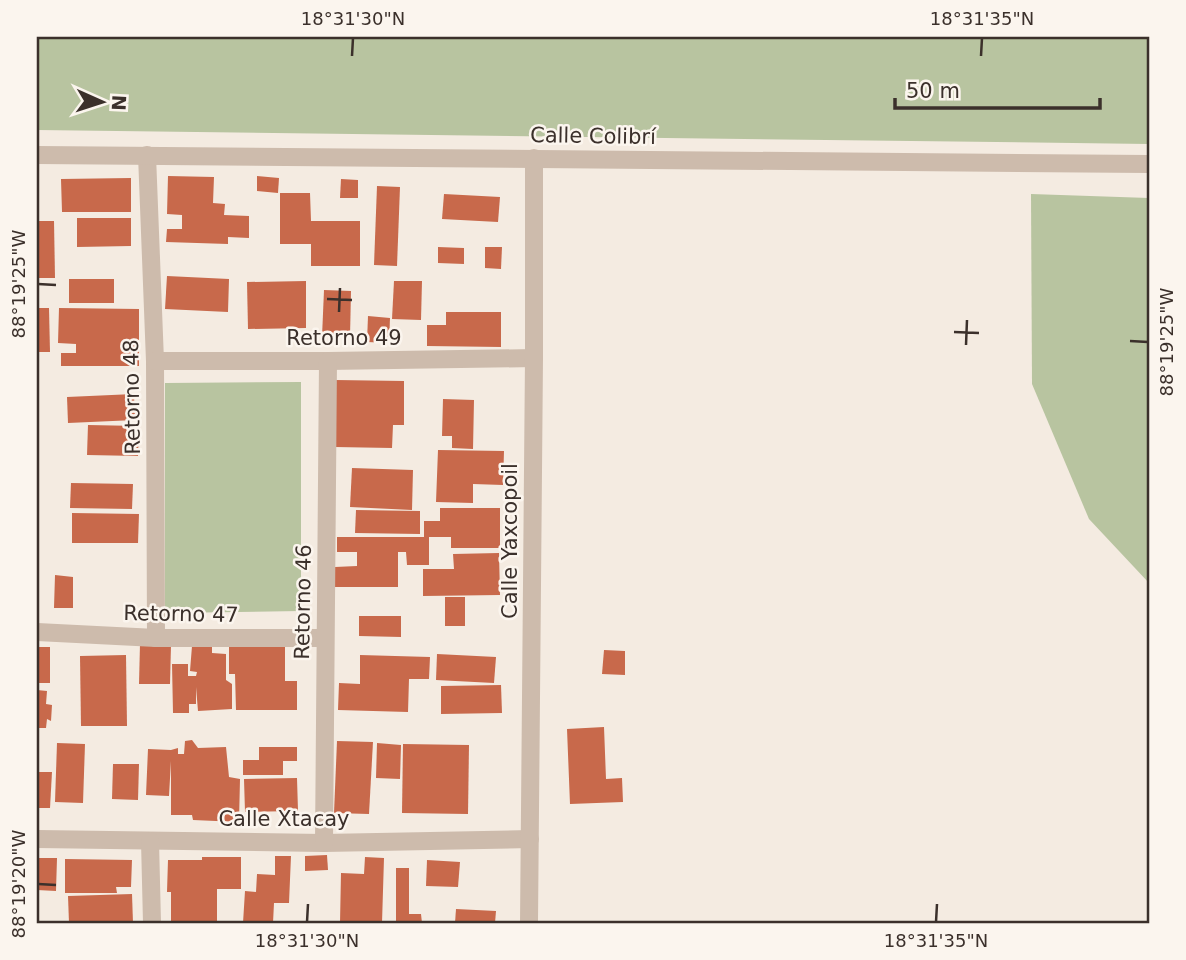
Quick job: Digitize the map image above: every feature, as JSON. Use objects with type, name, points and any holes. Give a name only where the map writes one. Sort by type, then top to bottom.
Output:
[{"type":"street","name":"Calle Colibrí","points":[[37,155],[1149,164]]},
{"type":"street","name":"Retorno 48","points":[[147,155],[155,361],[156,638]]},
{"type":"street","name":"Calle Yaxcopoil","points":[[530,923],[534,158]]},
{"type":"street","name":"Retorno 49","points":[[155,361],[534,358]]},
{"type":"street","name":"Retorno 46","points":[[324,843],[328,361]]},
{"type":"street","name":"Retorno 47","points":[[37,632],[156,638],[326,638]]},
{"type":"street","name":"Calle Xtacay","points":[[37,839],[324,843],[530,838]]},
{"type":"street","points":[[150,841],[152,923]]},
{"type":"green space","points":[[37,37],[1149,37],[1149,144],[37,130]]},
{"type":"green space","points":[[1031,194],[1149,198],[1149,583],[1089,519],[1032,384]]},
{"type":"green space","points":[[301,382],[301,611],[165,613],[165,383]]},
{"type":"building","points":[[168,176],[214,177],[213,203],[225,204],[224,215],[249,216],[249,238],[228,237],[228,244],[166,242],[167,229],[182,229],[182,215],[167,214]]},
{"type":"building","points":[[257,176],[279,178],[278,193],[257,191]]},
{"type":"building","points":[[131,178],[131,212],[62,212],[61,179]]},
{"type":"building","points":[[341,179],[358,180],[358,198],[340,198]]},
{"type":"building","points":[[377,186],[400,187],[397,266],[374,265]]},
{"type":"building","points":[[280,193],[310,193],[311,221],[360,221],[360,266],[311,266],[311,244],[280,244]]},
{"type":"building","points":[[444,194],[500,197],[498,222],[442,219]]},
{"type":"building","points":[[77,218],[131,218],[131,246],[77,247]]},
{"type":"building","points":[[37,221],[54,221],[55,278],[37,278]]},
{"type":"building","points":[[438,247],[464,248],[464,264],[438,263]]},
{"type":"building","points":[[485,247],[502,247],[501,269],[485,268]]},
{"type":"building","points":[[167,276],[229,279],[228,312],[165,309]]},
{"type":"building","points":[[69,279],[114,279],[114,303],[69,303]]},
{"type":"building","points":[[306,281],[306,328],[248,329],[247,282]]},
{"type":"building","points":[[394,281],[422,281],[421,320],[392,319]]},
{"type":"building","points":[[324,290],[351,291],[350,337],[322,337]]},
{"type":"building","points":[[37,308],[49,308],[50,352],[37,352]]},
{"type":"building","points":[[59,308],[139,309],[139,366],[61,366],[61,353],[76,353],[76,344],[58,343]]},
{"type":"building","points":[[446,312],[501,312],[501,347],[427,346],[427,325],[446,325]]},
{"type":"building","points":[[368,316],[390,318],[389,343],[367,342]]},
{"type":"building","points":[[335,380],[404,381],[404,425],[393,425],[392,448],[335,447]]},
{"type":"building","points":[[134,394],[135,420],[68,423],[67,397]]},
{"type":"building","points":[[443,399],[474,400],[473,449],[452,448],[452,436],[442,436]]},
{"type":"building","points":[[88,425],[139,426],[138,456],[87,455]]},
{"type":"building","points":[[438,450],[504,451],[503,485],[473,484],[473,503],[436,502]]},
{"type":"building","points":[[352,468],[413,470],[412,510],[350,507]]},
{"type":"building","points":[[71,483],[133,484],[132,509],[70,508]]},
{"type":"building","points":[[440,508],[500,508],[500,548],[451,548],[451,537],[429,537],[429,565],[407,565],[406,552],[398,552],[398,587],[335,587],[335,567],[357,566],[357,552],[337,552],[337,537],[424,537],[424,521],[440,521]]},
{"type":"building","points":[[356,510],[420,511],[420,534],[355,533]]},
{"type":"building","points":[[72,513],[139,514],[138,543],[72,543]]},
{"type":"building","points":[[499,553],[500,595],[423,596],[423,569],[454,569],[453,554]]},
{"type":"building","points":[[55,575],[73,577],[73,608],[54,608]]},
{"type":"building","points":[[445,597],[465,597],[465,626],[445,626]]},
{"type":"building","points":[[359,616],[401,616],[401,637],[359,636]]},
{"type":"building","points":[[140,644],[171,645],[170,684],[139,684]]},
{"type":"building","points":[[192,646],[212,646],[212,653],[226,654],[226,680],[232,684],[232,709],[198,711],[196,687],[196,704],[189,704],[189,713],[173,713],[172,664],[188,664],[188,676],[196,676],[197,672],[190,671]]},
{"type":"building","points":[[285,646],[285,681],[297,681],[297,710],[236,710],[235,674],[229,674],[229,647]]},
{"type":"building","points":[[37,647],[50,647],[50,683],[37,683]]},
{"type":"building","points":[[604,650],[625,651],[625,675],[602,674]]},
{"type":"building","points":[[437,654],[496,657],[494,683],[436,680]]},
{"type":"building","points":[[126,655],[127,726],[81,726],[80,656]]},
{"type":"building","points":[[360,655],[430,657],[429,679],[409,679],[408,712],[338,710],[339,683],[360,684]]},
{"type":"building","points":[[501,685],[502,713],[441,714],[441,686]]},
{"type":"building","points":[[37,690],[47,691],[46,704],[52,705],[51,721],[47,719],[46,728],[37,728]]},
{"type":"building","points":[[604,727],[606,779],[622,778],[623,802],[570,804],[567,729]]},
{"type":"building","points":[[192,740],[198,748],[226,747],[229,777],[240,779],[239,822],[193,820],[192,815],[171,815],[171,761],[169,796],[146,795],[148,749],[178,748],[178,754],[184,754],[185,741]]},
{"type":"building","points":[[337,741],[373,742],[369,814],[334,813]]},
{"type":"building","points":[[57,743],[85,744],[83,803],[55,802]]},
{"type":"building","points":[[377,743],[401,745],[400,779],[376,778]]},
{"type":"building","points":[[403,744],[469,745],[468,814],[402,813]]},
{"type":"building","points":[[259,747],[297,747],[297,761],[283,761],[283,775],[243,775],[243,760],[259,760]]},
{"type":"building","points":[[113,764],[139,764],[138,800],[112,799]]},
{"type":"building","points":[[37,772],[52,772],[50,808],[37,808]]},
{"type":"building","points":[[297,778],[298,811],[245,812],[244,779]]},
{"type":"building","points":[[327,855],[328,870],[305,871],[305,856]]},
{"type":"building","points":[[275,856],[291,856],[289,903],[274,903],[273,923],[243,923],[245,891],[256,892],[257,874],[275,875]]},
{"type":"building","points":[[202,857],[241,857],[241,889],[217,889],[217,923],[171,923],[171,892],[167,892],[168,860],[202,860]]},
{"type":"building","points":[[365,857],[384,858],[382,923],[340,923],[341,873],[364,874]]},
{"type":"building","points":[[37,858],[57,858],[56,891],[37,890]]},
{"type":"building","points":[[65,859],[132,860],[131,887],[116,887],[117,893],[65,893]]},
{"type":"building","points":[[427,860],[460,862],[458,887],[426,886]]},
{"type":"building","points":[[396,868],[409,868],[409,914],[421,914],[422,923],[396,923]]},
{"type":"building","points":[[132,894],[133,923],[69,923],[68,896]]},
{"type":"building","points":[[456,909],[496,911],[495,923],[455,923]]}]
